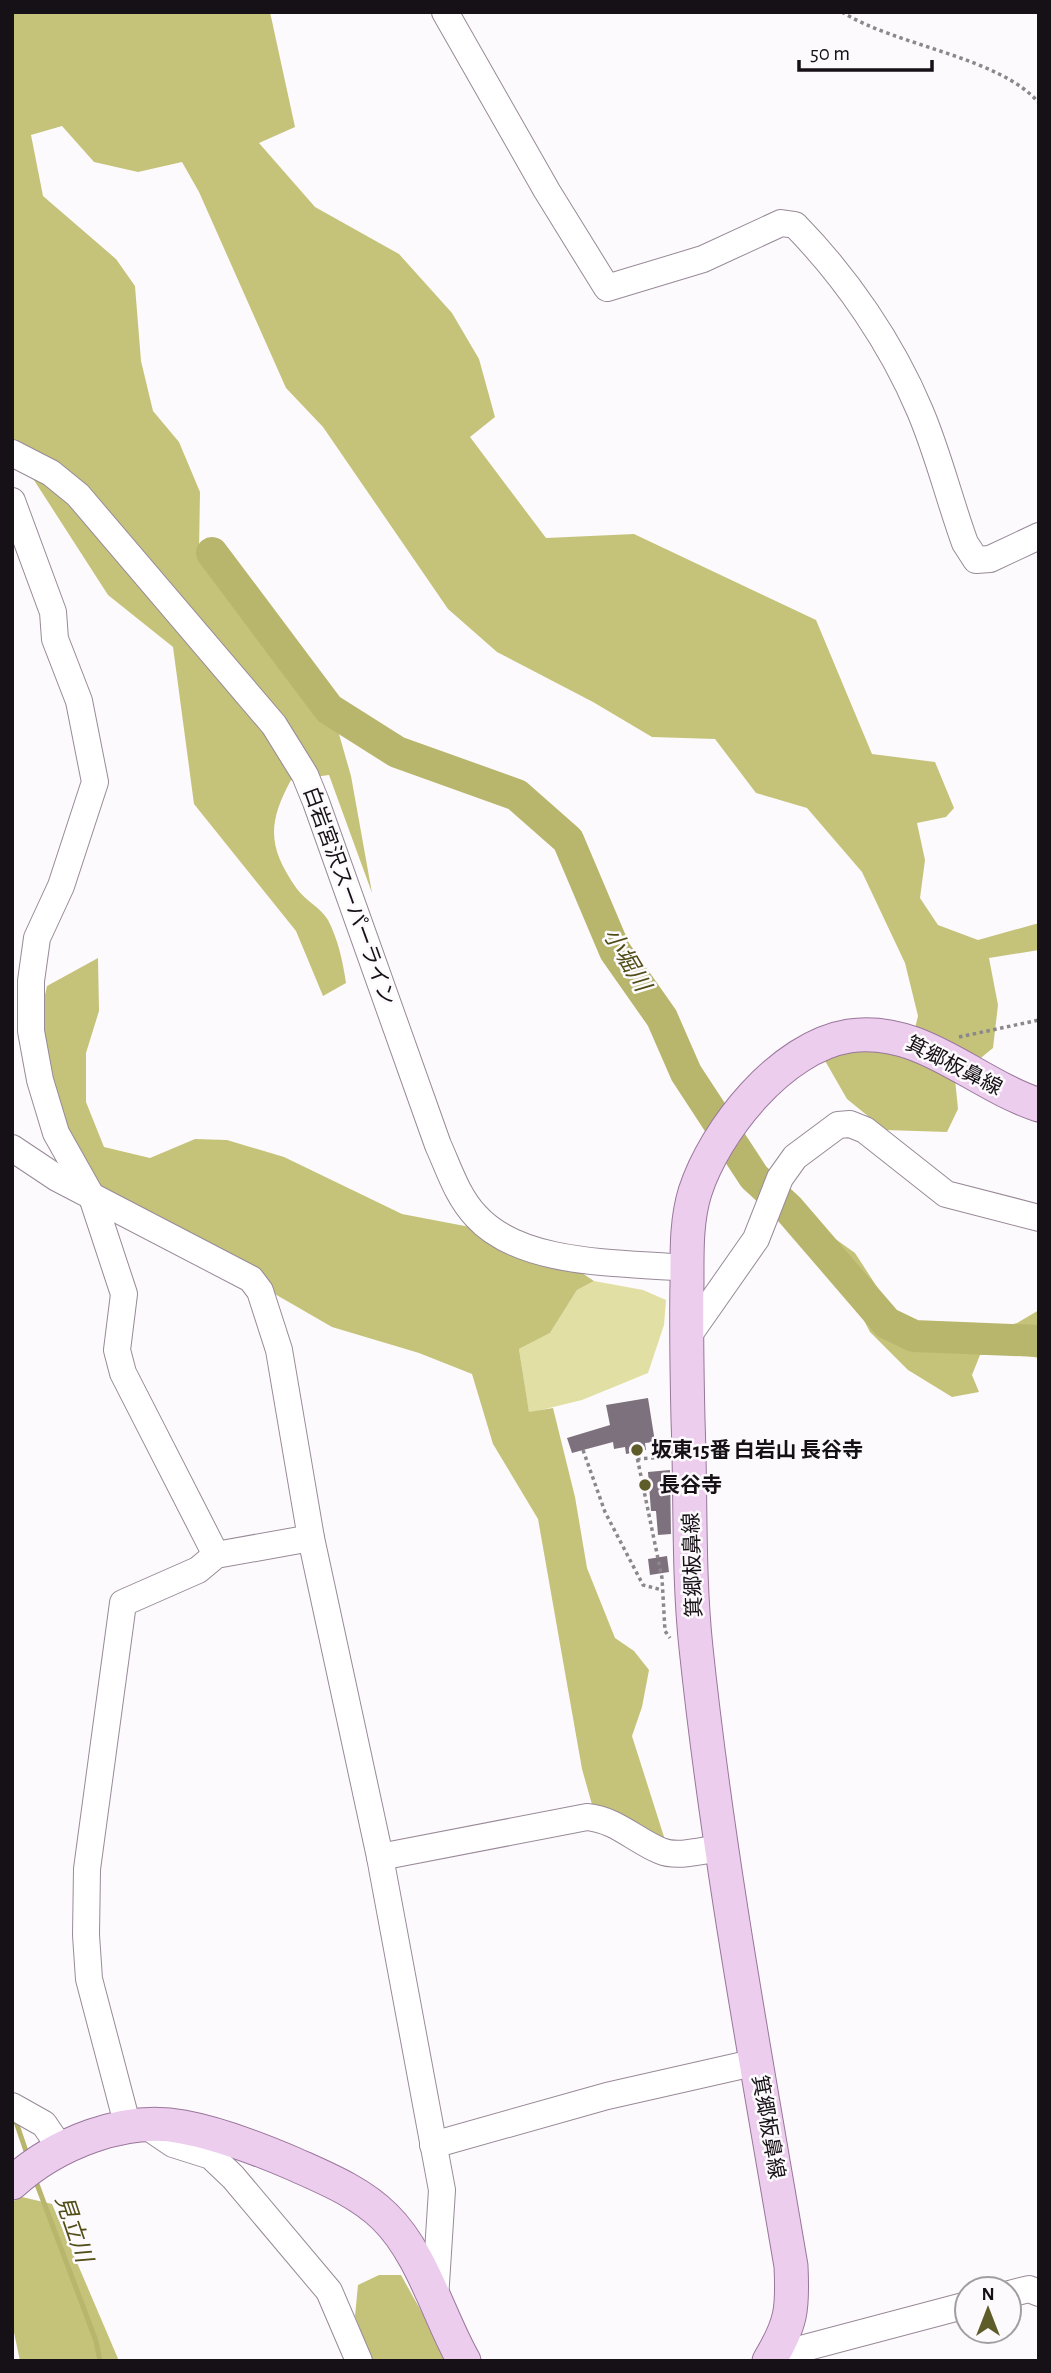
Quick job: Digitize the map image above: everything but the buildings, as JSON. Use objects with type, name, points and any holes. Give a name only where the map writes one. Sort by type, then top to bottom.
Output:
[{"type":"main road","name":"箕郷板鼻線","points":[[788,2353],[793,2309],[791,2266],[721,1848],[696,1643],[686,1339],[689,1219],[695,1192],[714,1147],[753,1097],[774,1077],[819,1046],[845,1037],[890,1035],[932,1052],[1004,1092],[1039,1105]]},
{"type":"main road","points":[[12,2183],[61,2149],[90,2137],[137,2126],[194,2130],[268,2153],[333,2182],[386,2217],[435,2299],[464,2361]]},
{"type":"street","points":[[445,12],[547,191],[607,288],[703,259],[781,223],[795,225],[837,274],[902,374],[920,411],[965,543],[976,560],[990,559],[1039,536]]},
{"type":"street","name":"白岩宮沢スーパーライン","points":[[12,453],[51,473],[78,495],[238,679],[292,750],[316,802],[438,1144],[460,1195],[475,1216],[493,1232],[553,1256],[687,1268]]},
{"type":"street","points":[[12,501],[52,612],[55,639],[79,701],[95,782],[61,886],[37,938],[31,1031],[40,1080],[56,1133],[92,1196],[124,1294],[117,1350],[123,1373],[216,1555]]},
{"type":"street","points":[[686,1339],[756,1239],[780,1178],[795,1157],[838,1125],[850,1124],[865,1130],[946,1194],[1039,1218]]},
{"type":"street","points":[[12,1148],[92,1196],[251,1279],[260,1291],[279,1350],[311,1538],[380,1857],[442,2190],[435,2299]]},
{"type":"street","points":[[311,1538],[216,1555],[198,1570],[126,1600],[121,1609],[87,1869],[86,1935],[89,1979],[137,2126],[173,2144],[211,2156],[233,2177],[329,2291],[359,2361]]},
{"type":"street","points":[[380,1857],[587,1817],[605,1819],[662,1852],[676,1854],[721,1848]]},
{"type":"street","points":[[433,2145],[607,2096],[757,2062]]},
{"type":"street","points":[[12,2106],[44,2124],[61,2149]]},
{"type":"street","points":[[788,2353],[953,2309]]},
{"type":"path","points":[[842,12],[888,35],[996,74],[1029,92],[1039,103]]},
{"type":"path","points":[[932,1052],[956,1038],[1039,1020]]},
{"type":"path","points":[[583,1450],[605,1512],[643,1585],[662,1590]]},
{"type":"path","points":[[636,1452],[661,1573]]},
{"type":"shaded area","points":[[12,12],[270,12],[295,127],[259,143],[315,207],[399,254],[452,313],[479,359],[495,417],[470,437],[546,538],[634,534],[816,620],[872,754],[935,762],[954,808],[946,817],[917,823],[925,860],[920,898],[938,925],[978,940],[1039,923],[1039,950],[989,958],[998,1005],[993,1048],[955,1079],[958,1109],[947,1132],[885,1130],[847,1099],[824,1059],[868,1048],[909,1052],[918,1016],[905,963],[862,872],[807,808],[756,793],[715,739],[652,737],[593,702],[497,652],[448,609],[323,427],[286,388],[199,192],[182,162],[138,172],[94,162],[62,126],[31,135],[43,196],[116,259],[135,286],[141,361],[153,411],[179,442],[200,492],[199,552],[339,734],[351,776],[372,893],[329,775],[291,780],[278,810],[274,836],[280,861],[287,874],[297,889],[328,920],[340,951],[346,983],[323,996],[296,931],[194,804],[173,647],[108,595],[12,446]]},
{"type":"shaded area","points":[[98,958],[99,1011],[86,1053],[86,1102],[104,1147],[150,1158],[195,1139],[227,1140],[284,1157],[402,1214],[470,1227],[491,1245],[543,1266],[573,1267],[594,1281],[577,1290],[550,1333],[519,1349],[529,1412],[553,1408],[575,1497],[587,1568],[615,1638],[634,1651],[649,1670],[642,1707],[632,1736],[665,1840],[593,1808],[582,1769],[538,1519],[493,1444],[472,1374],[419,1353],[332,1327],[98,1192],[65,1134],[37,1030],[47,986]]},
{"type":"shaded area","points":[[796,1223],[813,1223],[855,1253],[890,1307],[915,1326],[998,1328],[1017,1323],[1039,1310],[1039,1358],[1011,1353],[980,1355],[972,1375],[979,1392],[952,1397],[908,1370],[870,1332],[859,1311],[799,1241],[794,1232]]},
{"type":"shaded area","points":[[594,1281],[643,1290],[666,1300],[664,1325],[648,1373],[582,1400],[529,1413],[519,1349],[550,1333],[577,1290]]},
{"type":"shaded area","points":[[22,2197],[52,2204],[119,2361],[20,2361],[12,2323],[12,2202]]},
{"type":"shaded area","points":[[379,2275],[401,2275],[449,2361],[372,2361],[355,2316],[358,2285]]},
{"type":"waterway","name":"小堀川","points":[[212,553],[329,709],[397,752],[517,795],[568,840],[615,951],[662,1018],[686,1073],[754,1177],[788,1208],[887,1323],[914,1336],[1039,1341]]},
{"type":"waterway","name":"見立川","points":[[15,2119],[28,2157]]},
{"type":"waterway","name":"見立川","points":[[35,2179],[96,2341],[100,2361]]},
{"type":"place","name":"坂東15番 白岩山 長谷寺","points":[[637,1450]]},
{"type":"place","name":"長谷寺","points":[[645,1485]]}]
